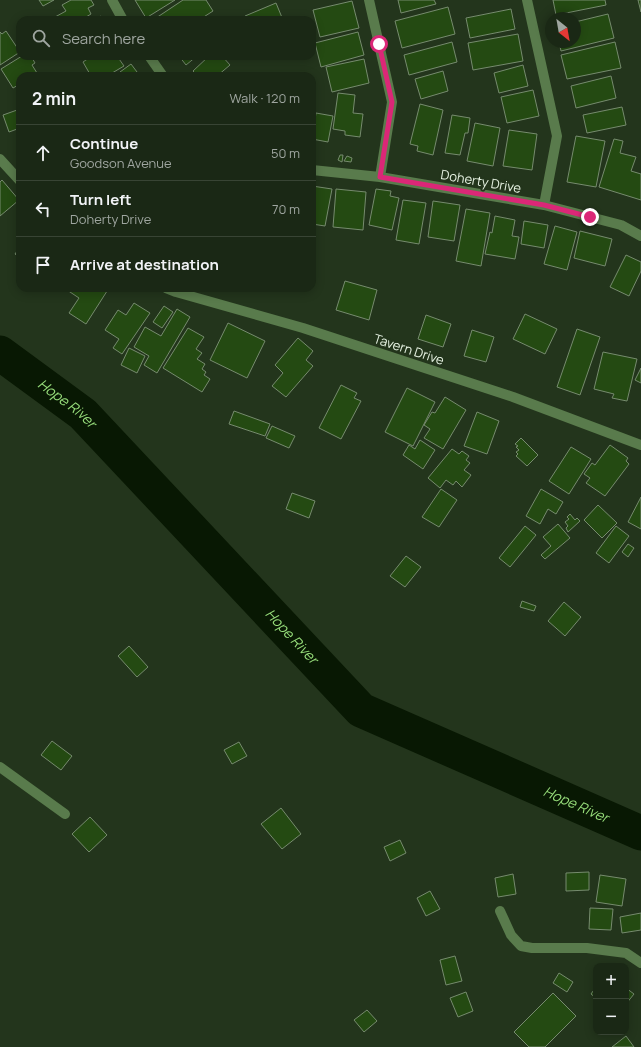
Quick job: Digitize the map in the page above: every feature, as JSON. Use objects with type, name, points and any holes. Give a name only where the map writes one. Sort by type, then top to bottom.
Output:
[{"type":"street","points":[[112,0],[121,16]]},
{"type":"street","points":[[369,0],[392,102],[380,177]]},
{"type":"street","points":[[527,0],[557,136],[544,205]]},
{"type":"street","points":[[152,60],[160,72]]},
{"type":"street","points":[[0,159],[16,177]]},
{"type":"street","name":"Doherty Drive","points":[[316,170],[380,177],[544,205],[621,225],[641,236]]},
{"type":"street","name":"Tavern Drive","points":[[176,292],[303,328],[506,394],[641,445]]},
{"type":"street","points":[[0,767],[65,814]]},
{"type":"street","points":[[500,911],[511,935],[521,946],[532,948],[586,948],[626,953],[641,963]]},
{"type":"building","points":[[39,0],[54,0],[43,6]]},
{"type":"building","points":[[71,0],[91,0],[94,5],[88,8],[91,14],[88,16],[57,16],[66,11],[62,5]]},
{"type":"building","points":[[135,0],[175,0],[149,16],[145,16]]},
{"type":"building","points":[[183,0],[206,0],[213,11],[205,16],[159,16]]},
{"type":"building","points":[[398,0],[434,0],[436,4],[401,13]]},
{"type":"building","points":[[553,0],[605,0],[606,5],[571,12],[555,12]]},
{"type":"building","points":[[638,0],[641,0],[641,12]]},
{"type":"building","points":[[352,1],[359,28],[320,37],[316,16],[315,16],[313,10]]},
{"type":"building","points":[[276,3],[281,16],[245,16]]},
{"type":"building","points":[[448,7],[455,34],[402,48],[395,21]]},
{"type":"building","points":[[511,9],[515,29],[470,38],[466,18]]},
{"type":"building","points":[[608,14],[614,38],[581,46],[581,21]]},
{"type":"building","points":[[6,31],[16,46],[16,55],[0,65],[0,32],[2,34]]},
{"type":"building","points":[[358,32],[364,55],[321,67],[316,43]]},
{"type":"building","points":[[518,34],[523,61],[473,70],[468,43]]},
{"type":"building","points":[[452,42],[457,62],[409,75],[404,55]]},
{"type":"building","points":[[615,42],[621,68],[567,79],[561,55]]},
{"type":"building","points":[[560,48],[573,48],[561,51]]},
{"type":"building","points":[[364,59],[369,83],[332,92],[326,67]]},
{"type":"building","points":[[16,60],[33,60],[35,63],[32,65],[36,72],[16,72],[16,86],[13,88],[1,69]]},
{"type":"building","points":[[86,60],[120,60],[124,66],[114,72],[89,72],[83,62]]},
{"type":"building","points":[[182,60],[192,60],[186,65]]},
{"type":"building","points":[[205,60],[226,60],[230,65],[222,72],[193,71]]},
{"type":"building","points":[[131,64],[137,72],[120,72]]},
{"type":"building","points":[[523,65],[528,86],[499,93],[494,73]]},
{"type":"building","points":[[443,71],[448,91],[421,99],[415,79]]},
{"type":"building","points":[[611,76],[616,98],[576,108],[571,86]]},
{"type":"building","points":[[533,90],[539,116],[507,123],[501,97]]},
{"type":"building","points":[[338,93],[355,95],[353,113],[363,114],[360,137],[345,135],[345,131],[333,129]]},
{"type":"building","points":[[420,104],[443,110],[433,155],[417,151],[418,146],[410,144]]},
{"type":"building","points":[[622,107],[626,125],[587,133],[583,115]]},
{"type":"building","points":[[16,110],[16,129],[9,132],[3,115]]},
{"type":"building","points":[[316,113],[333,116],[328,142],[316,140]]},
{"type":"building","points":[[452,115],[470,118],[468,133],[465,133],[460,155],[445,153]]},
{"type":"building","points":[[475,123],[500,128],[493,166],[467,161]]},
{"type":"building","points":[[509,130],[537,134],[532,170],[503,166]]},
{"type":"building","points":[[576,136],[605,141],[596,187],[567,182]]},
{"type":"building","points":[[614,139],[623,141],[620,153],[636,157],[631,171],[641,174],[641,200],[599,187]]},
{"type":"building","points":[[340,155],[343,155],[342,162],[338,160]]},
{"type":"building","points":[[347,156],[352,158],[351,162],[344,161]]},
{"type":"building","points":[[2,180],[16,196],[16,203],[0,216],[0,182]]},
{"type":"building","points":[[316,187],[332,189],[325,226],[316,225]]},
{"type":"building","points":[[336,189],[366,192],[363,230],[333,227]]},
{"type":"building","points":[[376,189],[391,191],[390,196],[399,198],[392,230],[369,225]]},
{"type":"building","points":[[403,200],[426,203],[419,244],[396,240]]},
{"type":"building","points":[[433,201],[460,205],[454,241],[428,237]]},
{"type":"building","points":[[466,209],[490,213],[481,266],[456,261]]},
{"type":"building","points":[[495,216],[515,220],[512,236],[519,237],[515,259],[485,254],[490,232],[492,233]]},
{"type":"building","points":[[524,221],[548,225],[544,248],[521,244]]},
{"type":"building","points":[[555,226],[577,232],[567,270],[544,264]]},
{"type":"building","points":[[580,231],[612,239],[605,266],[574,258]]},
{"type":"building","points":[[626,255],[641,262],[641,271],[629,296],[610,287]]},
{"type":"building","points":[[345,281],[377,290],[369,320],[336,310]]},
{"type":"building","points":[[70,292],[106,292],[86,324],[69,313],[79,298]]},
{"type":"building","points":[[134,303],[150,313],[122,354],[113,348],[119,339],[105,330],[118,310],[126,315]]},
{"type":"building","points":[[164,306],[173,312],[162,328],[153,322]]},
{"type":"building","points":[[177,309],[190,317],[157,373],[144,365],[149,356],[134,347],[145,327],[161,336]]},
{"type":"building","points":[[525,314],[557,329],[545,354],[513,339]]},
{"type":"building","points":[[426,315],[451,324],[443,347],[418,339]]},
{"type":"building","points":[[228,323],[265,341],[247,378],[210,360]]},
{"type":"building","points":[[188,328],[204,337],[196,349],[202,353],[197,359],[205,364],[202,369],[206,372],[204,375],[210,379],[202,392],[163,368]]},
{"type":"building","points":[[577,329],[600,337],[580,395],[557,387]]},
{"type":"building","points":[[472,330],[494,337],[486,362],[464,356]]},
{"type":"building","points":[[298,338],[313,351],[306,360],[313,366],[286,397],[272,386],[283,373],[275,365]]},
{"type":"building","points":[[129,348],[145,356],[137,373],[121,365]]},
{"type":"building","points":[[603,352],[637,359],[627,401],[612,398],[614,394],[594,389]]},
{"type":"building","points":[[641,368],[641,383],[635,380]]},
{"type":"building","points":[[341,385],[357,393],[354,398],[361,401],[341,439],[319,428]]},
{"type":"building","points":[[407,388],[435,402],[413,446],[385,432]]},
{"type":"building","points":[[445,397],[466,410],[443,449],[424,438],[430,429],[424,425],[432,412],[435,413]]},
{"type":"building","points":[[234,411],[270,424],[265,436],[229,424]]},
{"type":"building","points":[[477,412],[499,421],[487,454],[464,446]]},
{"type":"building","points":[[272,426],[295,436],[289,448],[266,438]]},
{"type":"building","points":[[521,438],[538,455],[527,466],[516,456],[518,454],[516,452],[519,450],[516,447],[518,446],[515,444]]},
{"type":"building","points":[[420,440],[435,450],[423,469],[403,455],[409,445],[415,449]]},
{"type":"building","points":[[610,445],[628,458],[626,461],[629,464],[605,496],[586,483],[590,478],[584,474],[592,463],[595,465]]},
{"type":"building","points":[[571,447],[591,459],[569,494],[549,481]]},
{"type":"building","points":[[452,449],[459,454],[462,451],[469,456],[466,460],[470,463],[464,470],[471,475],[462,487],[456,481],[453,485],[446,480],[440,488],[428,478]]},
{"type":"building","points":[[441,489],[457,500],[439,527],[422,517]]},
{"type":"building","points":[[541,489],[563,502],[556,514],[548,509],[540,524],[526,516]]},
{"type":"building","points":[[292,493],[315,501],[309,518],[286,509]]},
{"type":"building","points":[[641,497],[641,529],[628,522]]},
{"type":"building","points":[[598,505],[617,523],[602,538],[584,520]]},
{"type":"building","points":[[570,514],[575,520],[577,518],[580,521],[568,532],[566,528],[568,526],[565,522],[569,519],[567,517]]},
{"type":"building","points":[[558,524],[570,538],[545,559],[541,555],[551,546],[543,537]]},
{"type":"building","points":[[525,526],[536,535],[510,567],[499,558]]},
{"type":"building","points":[[616,526],[629,536],[609,563],[596,553]]},
{"type":"building","points":[[628,544],[634,548],[628,557],[622,552]]},
{"type":"building","points":[[406,556],[421,567],[405,587],[390,576]]},
{"type":"building","points":[[522,601],[536,606],[534,611],[520,607]]},
{"type":"building","points":[[564,602],[581,617],[565,636],[548,621]]},
{"type":"building","points":[[129,646],[148,667],[137,677],[118,656]]},
{"type":"building","points":[[52,741],[72,756],[61,770],[41,755]]},
{"type":"building","points":[[239,742],[247,756],[232,764],[224,750]]},
{"type":"building","points":[[281,808],[301,834],[282,849],[261,824]]},
{"type":"building","points":[[90,817],[107,835],[89,852],[72,834]]},
{"type":"building","points":[[400,840],[406,853],[390,861],[384,847]]},
{"type":"building","points":[[589,872],[589,890],[566,891],[566,873]]},
{"type":"building","points":[[513,874],[516,894],[498,897],[495,878]]},
{"type":"building","points":[[600,875],[626,879],[622,906],[596,902]]},
{"type":"building","points":[[430,891],[440,909],[426,916],[417,898]]},
{"type":"building","points":[[590,908],[613,909],[611,930],[589,929]]},
{"type":"building","points":[[641,913],[641,930],[622,933],[620,917]]},
{"type":"building","points":[[455,956],[462,981],[446,985],[440,960]]},
{"type":"building","points":[[559,973],[573,982],[567,992],[553,983]]},
{"type":"building","points":[[629,990],[634,994],[629,1000]]},
{"type":"building","points":[[466,992],[473,1011],[458,1017],[450,998]]},
{"type":"building","points":[[553,993],[576,1016],[545,1047],[529,1047],[514,1032]]},
{"type":"building","points":[[367,1010],[377,1021],[364,1032],[354,1020]]},
{"type":"building","points":[[626,1036],[634,1047],[612,1047]]},
{"type":"waterway","name":"Hope River","points":[[0,353],[83,414],[361,710],[641,833]]},
{"type":"route","points":[[379,44],[392,102],[380,177],[544,205],[590,217]]}]
